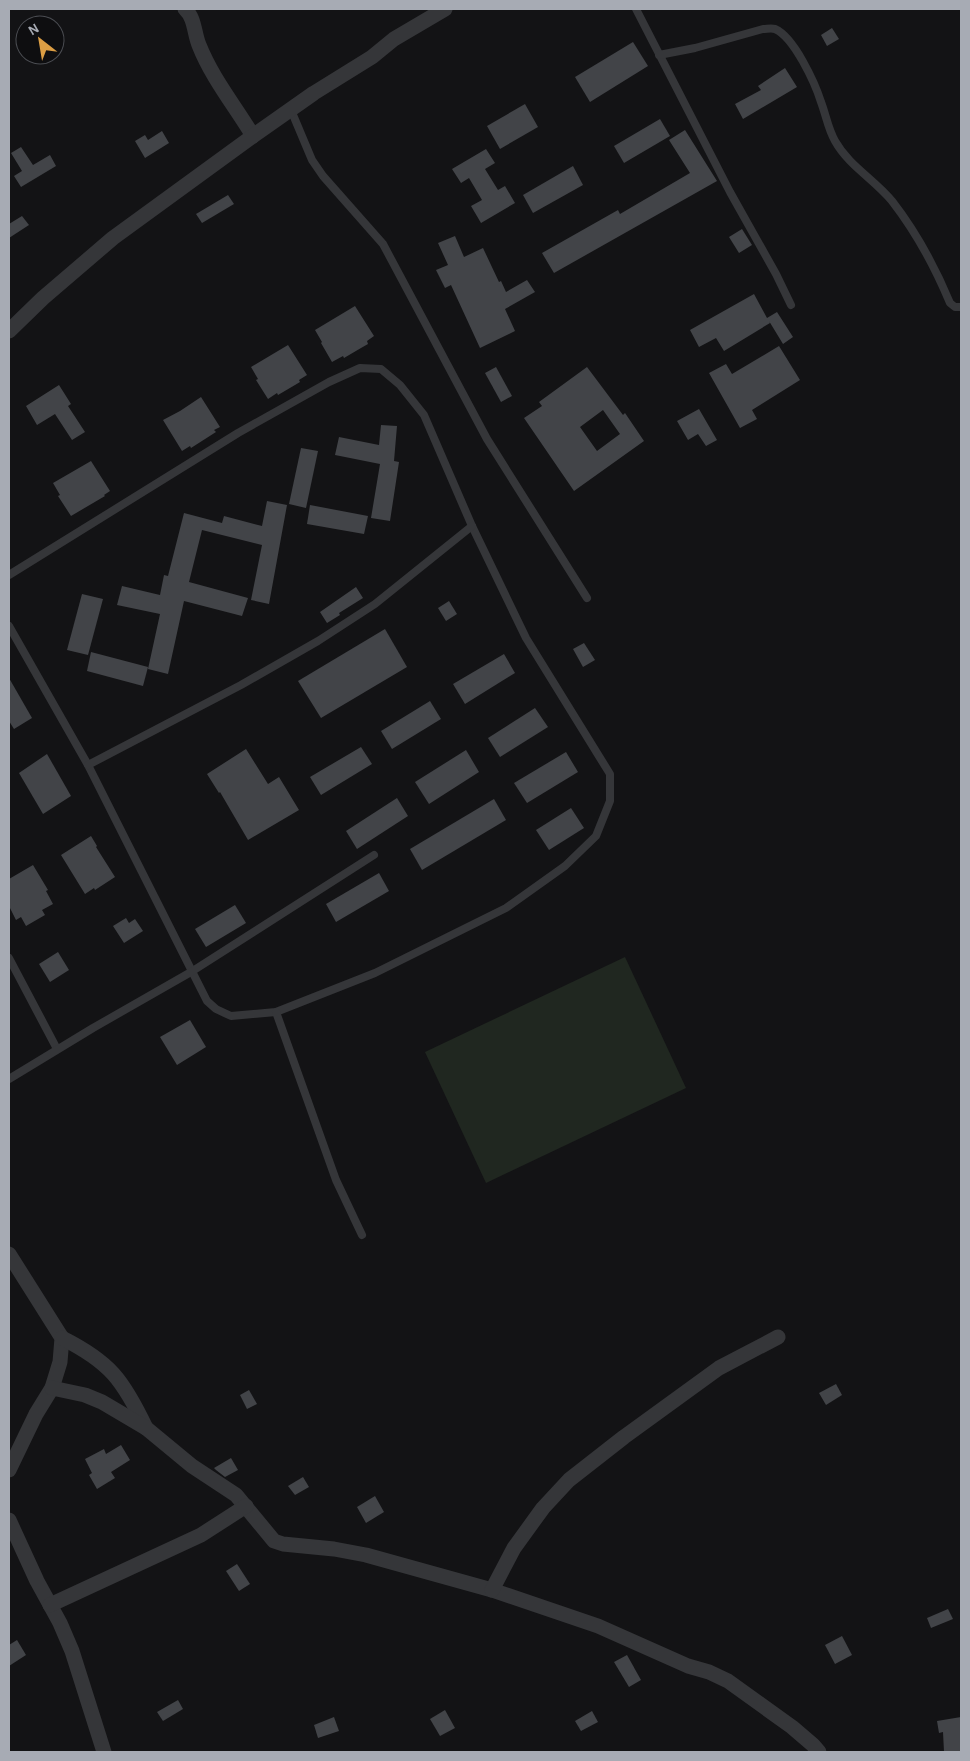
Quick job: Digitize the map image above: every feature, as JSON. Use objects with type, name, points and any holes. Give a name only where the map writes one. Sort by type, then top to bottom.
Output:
[{"type":"street","points":[[185,9],[193,22],[198,43],[212,72],[253,136]]},
{"type":"street","points":[[9,331],[43,298],[113,238],[253,136],[372,57],[394,39],[444,9]]},
{"type":"street","points":[[9,1254],[62,1338],[93,1355],[117,1377],[133,1401],[146,1428]]},
{"type":"street","points":[[492,1590],[520,1540],[543,1508],[570,1480],[624,1437],[719,1368],[778,1337]]},
{"type":"street","points":[[9,1470],[36,1414],[52,1388],[60,1362],[62,1338]]},
{"type":"street","points":[[52,1388],[85,1395],[102,1402],[146,1428],[192,1466],[236,1495],[274,1541],[283,1544],[334,1549],[366,1555],[492,1590],[598,1626],[688,1666],[709,1672],[728,1681],[792,1727],[819,1752]]},
{"type":"street","points":[[50,1605],[202,1535],[246,1506]]},
{"type":"street","points":[[9,1520],[72,1651],[104,1752]]},
{"type":"lane","points":[[636,9],[730,192],[776,274],[791,305]]},
{"type":"lane","points":[[659,55],[695,48],[764,29],[775,30],[782,34],[794,48],[813,81],[835,141],[850,163],[866,174],[892,201],[922,246],[950,303],[955,307],[961,307]]},
{"type":"lane","points":[[291,110],[312,160],[323,176],[383,244],[487,439],[587,598]]},
{"type":"lane","points":[[9,574],[238,433],[329,382],[360,368],[381,369],[400,385],[424,415],[472,526],[526,638],[610,774],[610,801],[596,836],[565,866],[506,908],[375,973],[276,1012],[230,1016],[216,1010],[206,1001],[88,765],[9,626]]},
{"type":"lane","points":[[88,765],[241,685],[318,641],[375,604],[472,526]]},
{"type":"lane","points":[[9,1079],[57,1049],[191,972],[374,855]]},
{"type":"lane","points":[[9,958],[57,1049]]},
{"type":"lane","points":[[276,1012],[336,1180],[362,1235]]},
{"type":"shaded area","points":[[625,957],[686,1088],[486,1183],[425,1052]]},
{"type":"building","points":[[832,28],[839,39],[827,46],[821,35]]},
{"type":"building","points":[[633,42],[648,66],[590,102],[575,77]]},
{"type":"building","points":[[785,68],[797,87],[743,119],[735,104],[761,90],[758,86]]},
{"type":"building","points":[[525,104],[538,127],[500,149],[487,126]]},
{"type":"building","points":[[660,119],[670,136],[624,163],[614,146]]},
{"type":"building","points":[[685,130],[717,181],[554,273],[542,253],[618,210],[620,214],[690,173],[669,140]]},
{"type":"building","points":[[162,131],[169,143],[145,158],[135,141],[145,135],[148,140]]},
{"type":"building","points":[[21,147],[33,165],[50,155],[56,166],[21,187],[14,176],[22,171],[11,153]]},
{"type":"building","points":[[486,149],[495,163],[485,169],[498,190],[505,186],[515,203],[481,223],[471,206],[482,200],[469,178],[461,183],[452,169]]},
{"type":"building","points":[[573,166],[583,185],[533,213],[523,195]]},
{"type":"building","points":[[228,195],[234,204],[202,223],[196,214]]},
{"type":"building","points":[[22,216],[29,225],[9,238],[9,224]]},
{"type":"building","points":[[742,229],[752,245],[739,253],[729,237]]},
{"type":"building","points":[[455,236],[464,257],[483,248],[499,282],[501,281],[506,292],[527,280],[535,292],[505,309],[515,331],[480,348],[451,285],[445,288],[436,270],[448,265],[438,243]]},
{"type":"building","points":[[754,294],[767,318],[777,312],[793,337],[783,344],[769,321],[770,323],[724,351],[716,338],[699,347],[690,330]]},
{"type":"building","points":[[355,306],[374,336],[367,341],[368,344],[344,358],[343,356],[332,362],[315,330]]},
{"type":"building","points":[[288,345],[307,375],[299,380],[300,382],[268,399],[256,380],[258,379],[251,367]]},
{"type":"building","points":[[779,346],[800,380],[752,410],[757,419],[740,428],[709,373],[726,364],[732,374]]},
{"type":"building","points":[[496,367],[512,396],[501,402],[485,373]]},
{"type":"building","points":[[587,367],[623,415],[625,413],[644,441],[574,491],[524,418],[542,406],[539,402]],"holes":[[[603,410],[620,434],[597,451],[580,427]]]},
{"type":"building","points":[[59,385],[71,404],[68,406],[85,432],[72,440],[55,414],[37,425],[26,406]]},
{"type":"building","points":[[201,397],[220,427],[214,430],[216,432],[191,448],[190,446],[182,451],[163,420]]},
{"type":"building","points":[[699,409],[717,440],[706,446],[698,434],[688,440],[677,421]]},
{"type":"building","points":[[381,425],[397,426],[394,461],[399,462],[390,521],[371,518],[380,464],[335,455],[339,437],[379,445]]},
{"type":"building","points":[[301,448],[318,451],[306,508],[289,504]]},
{"type":"building","points":[[91,461],[110,491],[105,496],[71,516],[58,496],[60,495],[53,483]]},
{"type":"building","points":[[267,501],[287,505],[269,604],[251,600],[262,545],[202,530],[189,582],[248,598],[242,616],[184,601],[168,674],[148,669],[160,614],[117,605],[122,586],[160,595],[164,575],[168,576],[184,513],[222,523],[224,516],[262,526]]},
{"type":"building","points":[[310,505],[368,516],[364,534],[307,524]]},
{"type":"building","points":[[356,587],[363,598],[327,623],[320,612]]},
{"type":"building","points":[[82,594],[103,599],[88,655],[67,650]]},
{"type":"building","points":[[449,601],[457,614],[446,621],[438,608]]},
{"type":"building","points":[[385,629],[407,667],[321,718],[298,681]]},
{"type":"building","points":[[584,643],[595,660],[583,667],[573,649]]},
{"type":"building","points":[[91,652],[148,667],[143,686],[87,671]]},
{"type":"building","points":[[504,654],[515,673],[465,704],[453,684]]},
{"type":"building","points":[[9,678],[32,718],[14,729],[9,721]]},
{"type":"building","points":[[430,701],[441,719],[392,749],[381,731]]},
{"type":"building","points":[[535,708],[548,727],[500,757],[488,738]]},
{"type":"building","points":[[361,747],[372,764],[321,795],[310,777]]},
{"type":"building","points":[[246,749],[268,784],[279,777],[299,810],[248,840],[220,792],[207,774]]},
{"type":"building","points":[[466,750],[479,772],[429,804],[415,782]]},
{"type":"building","points":[[566,752],[578,772],[527,803],[514,783]]},
{"type":"building","points":[[47,754],[71,796],[43,814],[19,773]]},
{"type":"building","points":[[397,798],[408,816],[357,849],[346,831]]},
{"type":"building","points":[[494,799],[506,820],[422,870],[410,849]]},
{"type":"building","points":[[571,808],[584,828],[549,850],[536,830]]},
{"type":"building","points":[[91,836],[115,877],[85,894],[61,855]]},
{"type":"building","points":[[33,865],[48,890],[46,891],[53,904],[42,910],[45,915],[26,926],[21,917],[16,920],[9,906],[9,879]]},
{"type":"building","points":[[379,873],[389,891],[336,922],[326,904]]},
{"type":"building","points":[[235,905],[246,923],[206,947],[195,929]]},
{"type":"building","points":[[126,918],[129,923],[135,919],[143,931],[124,943],[113,926]]},
{"type":"building","points":[[58,952],[69,970],[50,982],[39,964]]},
{"type":"building","points":[[190,1020],[206,1047],[177,1065],[160,1037]]},
{"type":"building","points":[[836,1384],[842,1395],[826,1405],[819,1393]]},
{"type":"building","points":[[249,1390],[257,1404],[247,1409],[240,1395]]},
{"type":"building","points":[[121,1445],[130,1460],[111,1472],[115,1478],[97,1489],[89,1475],[92,1473],[85,1459],[104,1449],[106,1454]]},
{"type":"building","points":[[231,1458],[238,1470],[225,1477],[214,1468]]},
{"type":"building","points":[[303,1477],[309,1487],[295,1495],[288,1486]]},
{"type":"building","points":[[375,1496],[384,1512],[366,1523],[357,1507]]},
{"type":"building","points":[[237,1564],[250,1584],[239,1591],[226,1571]]},
{"type":"building","points":[[948,1609],[953,1619],[931,1628],[927,1618]]},
{"type":"building","points":[[842,1636],[852,1655],[835,1664],[825,1645]]},
{"type":"building","points":[[17,1640],[26,1655],[9,1666],[9,1645]]},
{"type":"building","points":[[627,1655],[641,1680],[629,1687],[614,1662]]},
{"type":"building","points":[[178,1700],[183,1709],[163,1721],[157,1712]]},
{"type":"building","points":[[445,1710],[455,1728],[440,1736],[430,1719]]},
{"type":"building","points":[[592,1711],[598,1722],[581,1731],[575,1721]]},
{"type":"building","points":[[334,1717],[339,1731],[318,1738],[314,1725]]},
{"type":"building","points":[[961,1717],[961,1752],[944,1752],[943,1732],[939,1733],[937,1721]]}]
